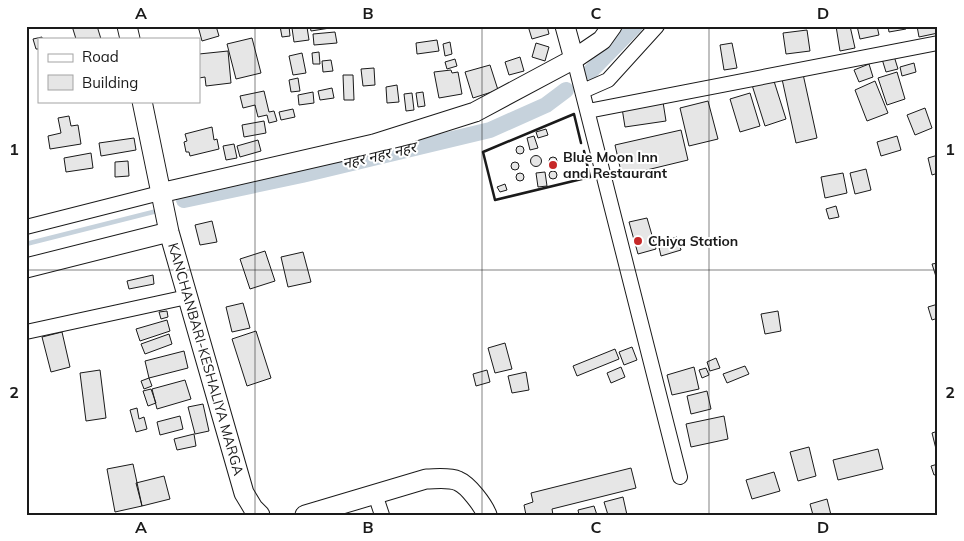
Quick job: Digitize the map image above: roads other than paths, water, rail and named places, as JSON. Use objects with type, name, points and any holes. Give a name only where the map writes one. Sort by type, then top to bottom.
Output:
[{"type":"street","points":[[565,26],[680,477]]},
{"type":"street","points":[[26,227],[374,144],[474,112],[574,59],[602,40],[612,26]]},
{"type":"street","points":[[583,91],[608,80],[657,26]]},
{"type":"street","points":[[588,111],[938,43]]},
{"type":"street","name":"KANCHANBARI-KESHALIYA MARGA","points":[[142,102],[167,226],[244,493],[253,508],[260,515]]},
{"type":"street","points":[[26,268],[167,226]]},
{"type":"street","points":[[26,332],[187,296]]},
{"type":"street","points":[[313,514],[426,479],[459,481],[472,493],[484,509],[486,515]]},
{"type":"street","points":[[375,494],[382,515]]},
{"type":"waterway","name":"नहर नहर नहर","points":[[590,72],[635,26]]},
{"type":"waterway","name":"नहर नहर नहर","points":[[184,200],[302,175],[490,130],[546,105],[566,90]]},
{"type":"waterway","name":"नहर नहर नहर","points":[[26,244],[157,211]]},
{"type":"place","name":"Blue Moon Inn and Restaurant","points":[[553,165]]},
{"type":"place","name":"Chiya Station","points":[[638,241]]}]
